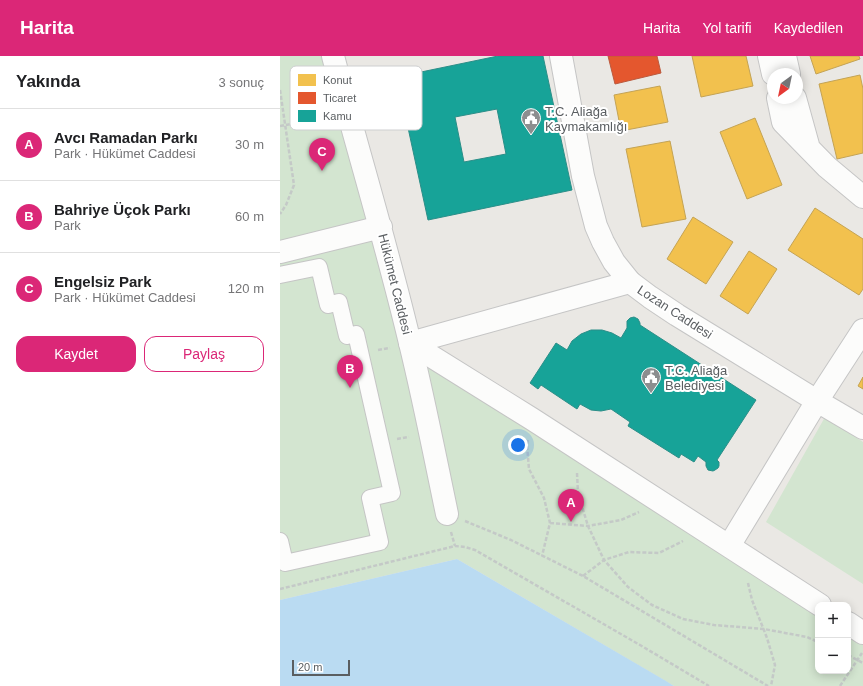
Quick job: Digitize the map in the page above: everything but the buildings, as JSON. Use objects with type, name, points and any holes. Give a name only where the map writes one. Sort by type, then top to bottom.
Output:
[{"type":"street","name":"Hükümet Caddesi","points":[[333,56],[336,66]]},
{"type":"street","name":"Lozan Caddesi","points":[[561,56],[583,176],[596,226],[602,242],[614,262],[630,282],[677,315],[863,428]]},
{"type":"street","points":[[769,56],[772,68]]},
{"type":"street","points":[[785,56],[788,68]]},
{"type":"street","points":[[779,104],[783,122],[827,167],[863,197]]},
{"type":"street","points":[[797,104],[808,149]]},
{"type":"street","name":"Hükümet Caddesi","points":[[352,130],[381,227],[410,343],[448,514]]},
{"type":"street","points":[[280,252],[381,227]]},
{"type":"street","points":[[280,275],[319,267],[328,305],[339,302],[347,336],[356,334],[392,493],[370,498],[380,542],[285,563],[280,541]]},
{"type":"street","points":[[410,343],[630,282]]},
{"type":"street","points":[[729,546],[817,401],[863,330]]},
{"type":"street","points":[[410,343],[578,448],[815,602]]},
{"type":"street","points":[[851,625],[863,633]]},
{"type":"path","points":[[280,90],[294,185],[286,205],[280,214]]},
{"type":"path","points":[[280,126],[290,123]]},
{"type":"path","points":[[361,354],[410,343]]},
{"type":"path","points":[[532,419],[527,445],[529,469],[544,498],[550,523],[542,556]]},
{"type":"path","points":[[380,442],[430,433]]},
{"type":"path","points":[[578,448],[578,494],[588,526],[604,560],[628,587],[652,606],[684,619],[714,625],[764,629],[807,637],[815,641]]},
{"type":"path","points":[[550,523],[588,526],[621,520],[644,511],[658,500]]},
{"type":"path","points":[[448,514],[490,531],[583,576],[769,686],[775,665],[764,629],[752,600],[747,577],[750,560]]},
{"type":"path","points":[[583,576],[604,560],[629,552],[659,553],[705,530]]},
{"type":"path","points":[[280,589],[454,546],[465,547],[475,550],[634,641],[709,686]]},
{"type":"path","points":[[840,686],[863,651]]},
{"type":"path","points":[[851,657],[863,663]]},
{"type":"green space","points":[[280,56],[333,56],[336,66],[290,66],[290,130],[353,130],[410,343],[815,603],[815,674],[851,674],[851,625],[863,633],[863,686],[674,686],[457,559],[280,600]]},
{"type":"green space","points":[[825,417],[863,442],[863,584],[766,522]]},
{"type":"water","points":[[457,559],[674,686],[280,686],[280,600]]},
{"type":"place","name":"T.C. Aliağa Kaymakamlığı","points":[[531,135]]},
{"type":"place","name":"Engelsiz Park","points":[[322,171]]},
{"type":"place","name":"Bahriye Üçok Parkı","points":[[350,388]]},
{"type":"place","name":"T.C. Aliağa Belediyesi","points":[[651,394]]},
{"type":"place","name":"Avcı Ramadan Parkı","points":[[571,522]]}]
